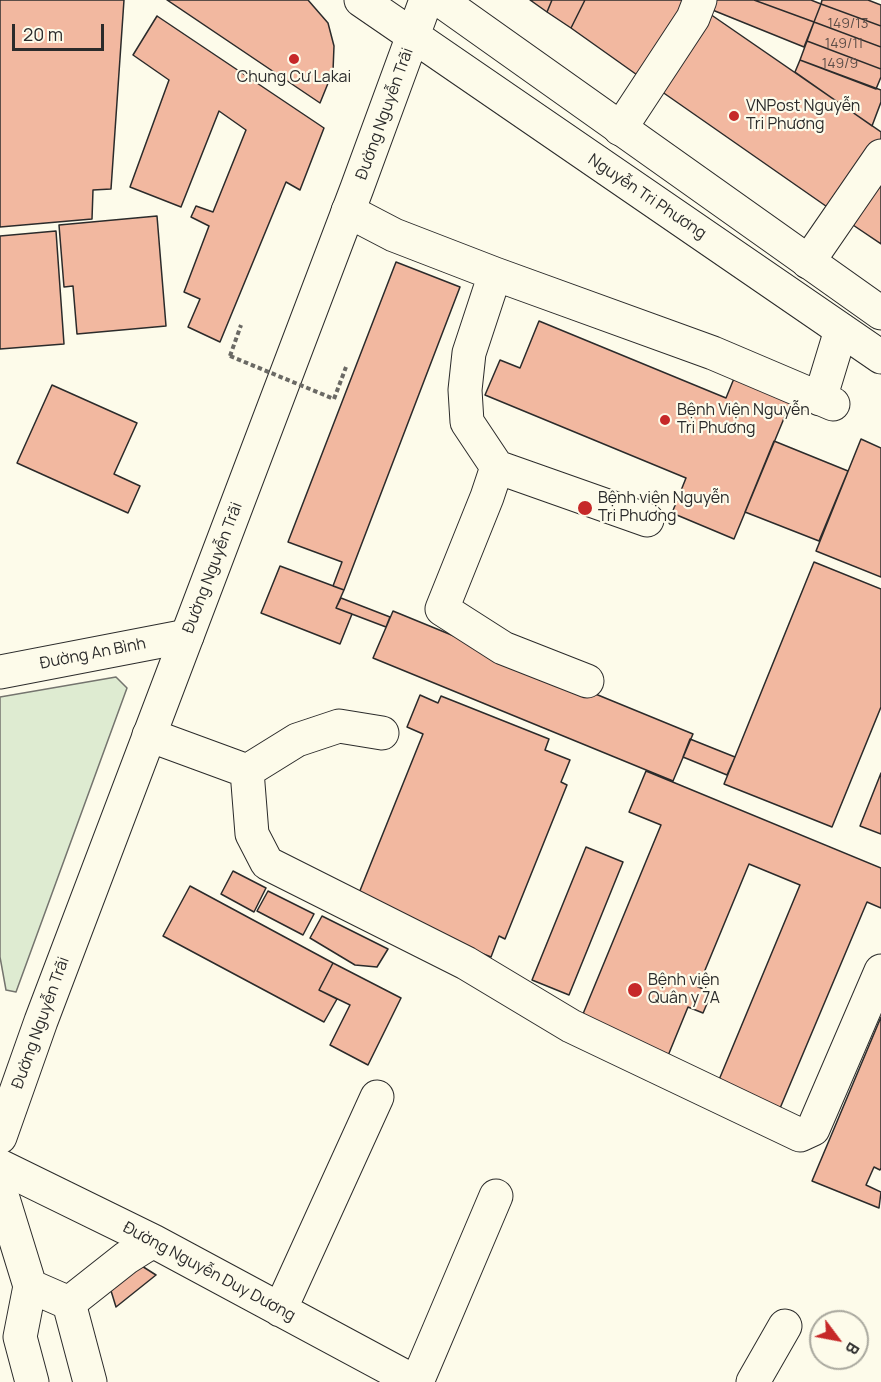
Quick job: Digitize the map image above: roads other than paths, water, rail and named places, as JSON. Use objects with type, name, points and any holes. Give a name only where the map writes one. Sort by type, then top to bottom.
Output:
[{"type":"main road","name":"Nguyễn Tri Phương","points":[[361,0],[881,357]]},
{"type":"main road","name":"Đường Nguyễn Trãi","points":[[0,1137],[41,1021],[426,0]]},
{"type":"main road","points":[[348,211],[394,235],[713,353],[826,402],[841,330],[871,306],[440,0]]},
{"type":"main road","points":[[621,129],[693,18],[700,0]]},
{"type":"main road","points":[[808,262],[881,156]]},
{"type":"main road","points":[[495,274],[469,353],[465,390],[467,422],[497,467],[646,520]]},
{"type":"main road","points":[[497,467],[442,609],[503,648],[587,681]]},
{"type":"main road","name":"Đường An Bình","points":[[0,672],[187,636]]},
{"type":"main road","points":[[247,771],[297,740],[339,726],[382,733]]},
{"type":"main road","points":[[149,735],[247,771]]},
{"type":"main road","points":[[247,771],[252,834],[267,863],[466,963],[572,1026],[800,1135],[813,1129],[881,971]]},
{"type":"main road","points":[[280,1310],[377,1097]]},
{"type":"main road","name":"Đường Nguyễn Duy Dương","points":[[0,1166],[153,1241],[416,1382]]},
{"type":"main road","points":[[0,1189],[30,1286],[20,1337],[32,1382]]},
{"type":"main road","points":[[416,1382],[496,1196]]},
{"type":"main road","points":[[69,1303],[126,1258],[153,1241]]},
{"type":"main road","points":[[30,1286],[69,1303]]},
{"type":"main road","points":[[69,1303],[90,1382]]},
{"type":"main road","points":[[753,1382],[785,1326]]},
{"type":"place","name":"Chung Cư Lakai","points":[[294,59]]},
{"type":"place","name":"VNPost Nguyễn Tri Phương","points":[[734,116]]},
{"type":"place","name":"Bệnh Viện Nguyễn Tri Phương","points":[[665,420]]},
{"type":"place","name":"Bệnh viện Nguyễn Tri Phương","points":[[585,508]]},
{"type":"place","name":"Bệnh viện Quân y 7A","points":[[635,990]]}]
